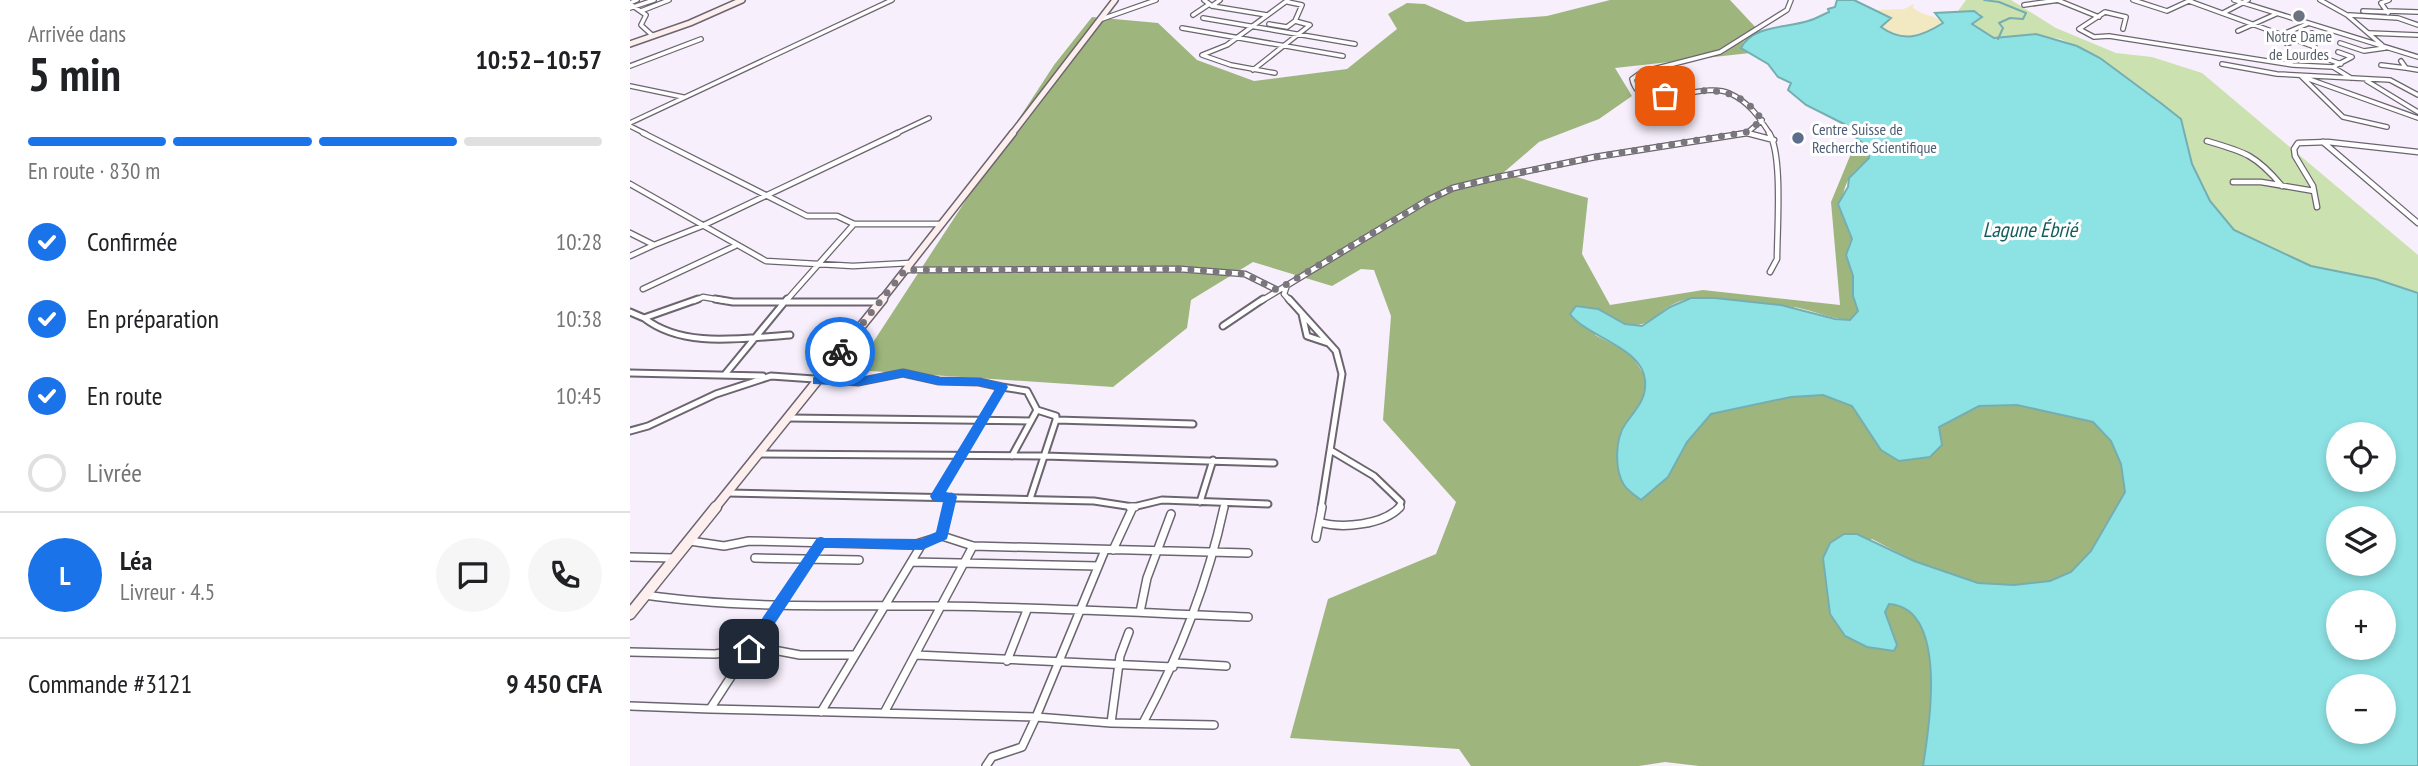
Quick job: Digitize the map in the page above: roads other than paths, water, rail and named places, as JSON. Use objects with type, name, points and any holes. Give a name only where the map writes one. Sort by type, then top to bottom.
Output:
[{"type":"street","points":[[631,5],[636,0]]},
{"type":"street","points":[[631,5],[654,0]]},
{"type":"street","points":[[641,11],[669,0]]},
{"type":"street","points":[[630,44],[742,0]]},
{"type":"street","points":[[630,124],[892,0]]},
{"type":"street","points":[[630,614],[943,224],[1115,0]]},
{"type":"street","points":[[1102,19],[1156,0]]},
{"type":"street","points":[[1204,0],[1210,5],[1268,15]]},
{"type":"street","points":[[1193,15],[1220,0]]},
{"type":"street","points":[[1269,24],[1287,27],[1295,22],[1302,5],[1308,0]]},
{"type":"street","points":[[1770,272],[1777,259],[1777,164],[1774,139],[1762,120],[1743,99],[1728,92],[1700,89],[1648,98],[1634,89],[1632,79],[1642,72],[1720,51],[1787,10],[1791,0]]},
{"type":"street","points":[[2024,5],[2058,0],[2099,17]]},
{"type":"street","points":[[2133,0],[2168,11],[2190,1],[2315,47]]},
{"type":"street","points":[[2234,0],[2418,57]]},
{"type":"street","points":[[2320,0],[2347,15],[2382,46]]},
{"type":"street","points":[[2389,0],[2381,3],[2393,17]]},
{"type":"street","points":[[1275,73],[1253,70],[1202,55],[1225,46],[1289,1],[1302,5]]},
{"type":"street","points":[[2223,13],[2246,2]]},
{"type":"street","points":[[631,5],[646,18],[641,25],[653,36]]},
{"type":"street","points":[[2363,11],[2418,12]]},
{"type":"street","points":[[2123,29],[2126,17],[2105,12],[2079,29],[2094,37],[2113,37],[2272,63],[2333,67],[2352,57],[2337,52]]},
{"type":"street","points":[[2238,31],[2276,13]]},
{"type":"street","points":[[2347,15],[2393,17],[2418,25]]},
{"type":"street","points":[[1203,18],[1355,44]]},
{"type":"street","points":[[1253,70],[1310,25],[1295,22]]},
{"type":"street","points":[[2269,40],[2307,23]]},
{"type":"street","points":[[1182,28],[1343,56]]},
{"type":"street","points":[[2287,44],[2312,33]]},
{"type":"street","points":[[2368,33],[2418,35]]},
{"type":"street","points":[[630,66],[701,39]]},
{"type":"street","points":[[2340,43],[2364,51],[2387,48]]},
{"type":"street","points":[[2316,55],[2341,64]]},
{"type":"street","points":[[2401,61],[2406,68]]},
{"type":"street","points":[[2222,64],[2301,76],[2393,81],[2418,95]]},
{"type":"street","points":[[2381,65],[2418,70]]},
{"type":"street","points":[[2333,67],[2354,80]]},
{"type":"street","points":[[2301,76],[2418,118]]},
{"type":"street","points":[[2301,76],[2343,117],[2387,127]]},
{"type":"street","points":[[2366,81],[2418,112]]},
{"type":"street","points":[[630,86],[683,97]]},
{"type":"street","points":[[2408,106],[2418,105]]},
{"type":"street","points":[[630,256],[702,226],[929,118]]},
{"type":"street","points":[[1747,132],[1762,120]]},
{"type":"street","points":[[630,124],[807,216],[837,216],[854,224],[943,224]]},
{"type":"street","points":[[1223,326],[1277,290],[1428,200],[1453,188],[1595,157],[1747,132],[1774,139]]},
{"type":"street","points":[[2207,141],[2241,150],[2256,158],[2282,186]]},
{"type":"street","points":[[2317,207],[2314,191],[2294,149],[2298,142],[2323,142],[2388,152],[2418,152]]},
{"type":"street","points":[[2323,142],[2418,223]]},
{"type":"street","points":[[2233,182],[2314,191]]},
{"type":"street","points":[[630,184],[766,261],[907,267],[1180,269],[1245,274],[1277,290]]},
{"type":"street","points":[[726,373],[787,303],[795,289],[854,224]]},
{"type":"street","points":[[630,233],[654,245]]},
{"type":"street","points":[[643,289],[736,245]]},
{"type":"street","points":[[1284,294],[1287,285]]},
{"type":"street","points":[[1271,295],[1284,294],[1340,360],[1342,374],[1332,451],[1316,538]]},
{"type":"street","points":[[644,318],[676,309],[703,297],[733,302],[878,302]]},
{"type":"street","points":[[630,312],[644,318],[653,327],[673,335],[790,335]]},
{"type":"street","points":[[1302,312],[1307,336],[1328,343]]},
{"type":"street","points":[[630,373],[726,373],[858,382],[903,373],[939,381],[1019,387],[1027,391],[1037,410],[1056,416],[1030,499]]},
{"type":"street","points":[[630,431],[648,426],[716,394],[771,376]]},
{"type":"street","points":[[937,496],[1002,387]]},
{"type":"street","points":[[1012,456],[1037,410]]},
{"type":"street","points":[[788,418],[1030,421]]},
{"type":"street","points":[[1056,421],[1194,424]]},
{"type":"street","points":[[1319,522],[1329,526],[1356,524],[1390,514],[1399,509],[1401,502],[1374,476],[1332,451]]},
{"type":"street","points":[[759,454],[1044,456],[1274,463]]},
{"type":"street","points":[[1200,502],[1213,460]]},
{"type":"street","points":[[727,493],[1094,501],[1133,507],[1162,500],[1268,504]]},
{"type":"street","points":[[942,536],[951,497]]},
{"type":"street","points":[[1143,723],[1174,665],[1213,551],[1225,503]]},
{"type":"street","points":[[986,766],[992,757],[1022,747],[1060,662],[1098,566],[1133,507]]},
{"type":"street","points":[[1140,611],[1147,578],[1171,514]]},
{"type":"street","points":[[687,541],[724,546],[749,541],[922,544],[942,536],[974,546],[1248,553]]},
{"type":"street","points":[[710,709],[821,542]]},
{"type":"street","points":[[821,712],[922,544]]},
{"type":"street","points":[[884,713],[939,606],[974,546]]},
{"type":"street","points":[[630,557],[673,558]]},
{"type":"street","points":[[755,558],[859,560]]},
{"type":"street","points":[[912,562],[1098,566]]},
{"type":"street","points":[[645,595],[692,602],[1140,611],[1248,617]]},
{"type":"street","points":[[1007,661],[1027,610]]},
{"type":"street","points":[[1111,723],[1119,665],[1129,632]]},
{"type":"street","points":[[630,652],[715,654],[763,648],[800,655],[855,656]]},
{"type":"street","points":[[916,655],[1119,665],[1226,666]]},
{"type":"street","points":[[630,706],[1035,717],[1111,723],[1214,724]]},
{"type":"water","name":"Lagune Ébrié","points":[[1837,0],[1854,0],[1891,18],[1881,27],[1904,36],[1920,35],[1943,23],[1935,13],[1974,11],[1982,17],[1972,24],[1994,38],[2036,34],[2077,46],[2100,58],[2181,119],[2192,164],[2210,201],[2234,230],[2311,266],[2376,279],[2418,293],[2418,766],[1923,766],[1929,726],[1931,673],[1928,647],[1920,626],[1908,611],[1889,604],[1885,612],[1897,645],[1894,651],[1867,647],[1845,636],[1830,614],[1823,558],[1830,543],[1844,534],[1857,534],[1914,561],[1978,583],[2014,585],[2050,581],[2071,572],[2091,551],[2125,492],[2121,464],[2111,441],[2093,422],[2017,405],[1979,406],[1939,427],[1942,445],[1930,457],[1899,461],[1881,450],[1852,406],[1823,395],[1791,397],[1711,414],[1687,442],[1668,477],[1641,500],[1626,487],[1617,462],[1618,445],[1622,429],[1643,398],[1645,380],[1642,369],[1625,351],[1578,322],[1570,314],[1576,306],[1598,309],[1625,324],[1642,326],[1670,307],[1691,298],[1781,305],[1835,319],[1850,320],[1858,311],[1853,296],[1853,276],[1846,255],[1852,239],[1838,204],[1848,187],[1849,178],[1869,158],[1869,148],[1850,133],[1848,126],[1806,105],[1788,90],[1791,83],[1778,77],[1768,64],[1741,48],[1753,35],[1761,31],[1811,20],[1829,12],[1828,9],[1835,7]]},
{"type":"waterway","points":[[1984,0],[1999,2],[2026,13],[2023,19],[2010,18],[1999,23],[2003,28],[1998,39]]},
{"type":"place","name":"Notre Dame de Lourdes","points":[[2299,16]]},
{"type":"place","name":"Centre Suisse de Recherche Scientifique","points":[[1798,138]]}]
